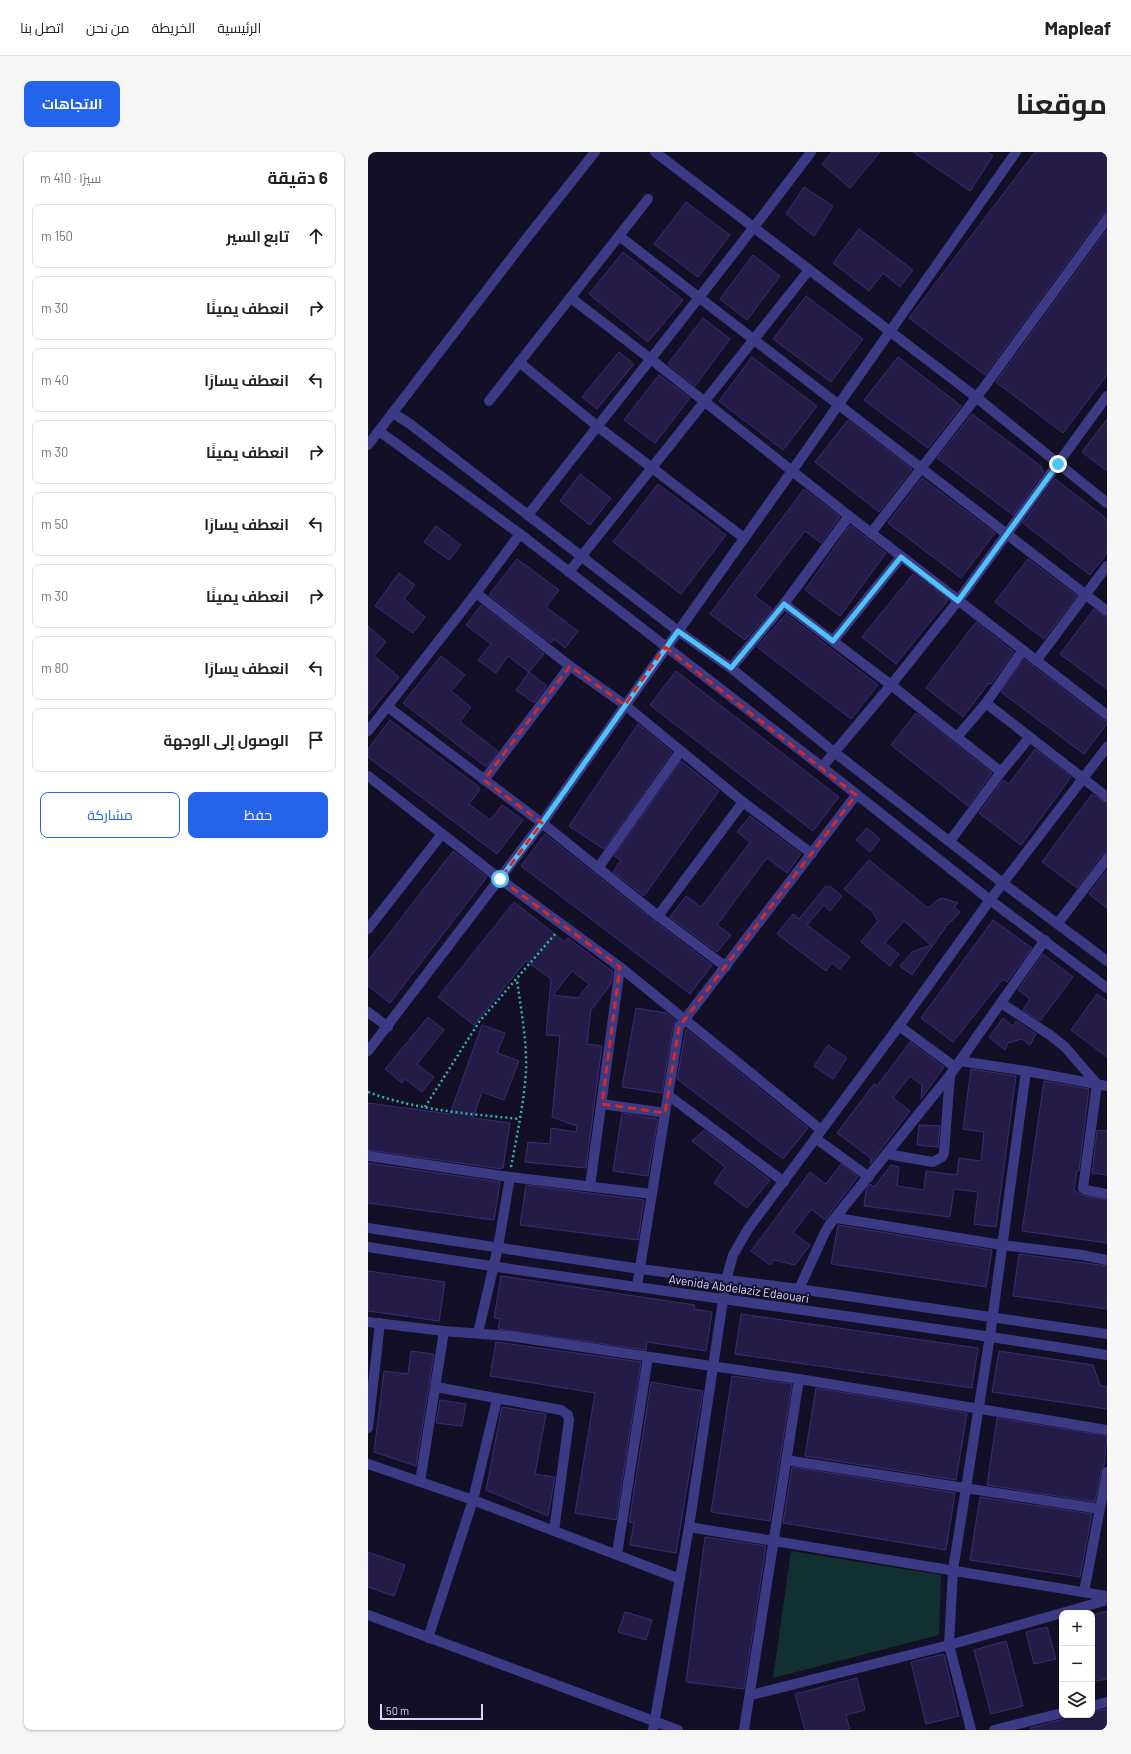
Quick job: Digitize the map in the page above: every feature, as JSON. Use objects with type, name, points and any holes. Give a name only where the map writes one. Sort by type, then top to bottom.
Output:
[{"type":"street","points":[[368,445],[595,152]]},
{"type":"street","points":[[655,152],[976,397],[1107,503]]},
{"type":"street","points":[[528,515],[597,426],[652,360],[811,152]]},
{"type":"street","points":[[368,1051],[388,1027],[542,823],[1016,152]]},
{"type":"street","points":[[489,401],[648,199]]},
{"type":"street","points":[[871,533],[976,397],[1107,219]]},
{"type":"street","points":[[619,236],[1107,611]]},
{"type":"street","points":[[569,572],[583,557],[753,339],[809,270]]},
{"type":"street","points":[[571,298],[652,360],[901,557],[1107,715]]},
{"type":"street","points":[[520,362],[597,426],[744,538]]},
{"type":"street","points":[[822,767],[891,685],[958,601],[1107,396]]},
{"type":"street","points":[[393,413],[410,424],[678,631],[731,668],[834,752],[1004,884],[1107,961]]},
{"type":"street","points":[[378,431],[520,534],[822,767],[990,900],[1107,988]]},
{"type":"street","points":[[731,668],[784,604],[849,516]]},
{"type":"street","points":[[368,731],[476,593],[520,534]]},
{"type":"street","points":[[833,641],[901,557]]},
{"type":"street","points":[[1036,660],[1107,566]]},
{"type":"street","points":[[476,593],[570,666],[625,705],[680,752],[812,854]]},
{"type":"street","points":[[784,604],[891,685],[1001,772]]},
{"type":"street","points":[[957,737],[986,703],[1023,650]]},
{"type":"street","points":[[484,780],[570,666]]},
{"type":"street","points":[[986,703],[1029,738],[1107,797]]},
{"type":"street","points":[[388,707],[542,823],[658,916],[726,967]]},
{"type":"street","points":[[950,841],[1001,772],[1029,738]]},
{"type":"street","points":[[654,1726],[689,1528],[722,1299],[733,1255],[740,1241],[990,900],[1004,884],[1107,747]]},
{"type":"street","points":[[598,868],[680,752]]},
{"type":"street","points":[[368,776],[500,879],[620,967],[685,1018],[818,1134],[869,1176]]},
{"type":"street","points":[[637,1286],[678,1033],[685,1018],[726,967],[856,795]]},
{"type":"street","points":[[658,916],[743,802]]},
{"type":"street","points":[[368,929],[442,834]]},
{"type":"street","points":[[1058,923],[1107,859]]},
{"type":"street","points":[[799,1290],[825,1232],[955,1068],[1045,940]]},
{"type":"street","points":[[590,1186],[620,967]]},
{"type":"street","points":[[1002,1003],[1050,1035],[1065,1047],[1102,1085]]},
{"type":"street","points":[[368,1012],[388,1027]]},
{"type":"street","points":[[899,1026],[955,1068],[1026,1071],[1102,1085]]},
{"type":"street","points":[[887,1154],[933,1162],[942,1157],[944,1153],[955,1068]]},
{"type":"street","points":[[971,1730],[949,1645],[953,1570],[990,1336],[1026,1071]]},
{"type":"street","points":[[1102,1085],[1083,1188],[1086,1190],[1107,1194]]},
{"type":"street","points":[[668,1095],[784,1182]]},
{"type":"street","points":[[602,1104],[665,1113]]},
{"type":"street","points":[[368,1156],[510,1177],[652,1194]]},
{"type":"street","points":[[478,1333],[498,1246],[510,1177]]},
{"type":"street","points":[[836,1218],[1002,1245],[1070,1253],[1107,1260]]},
{"type":"street","name":"Avenida Abdelaziz Edaouari","points":[[368,1228],[498,1246],[640,1269],[1107,1334]]},
{"type":"street","name":"Avenida Abdelaziz Edaouari","points":[[368,1247],[493,1267],[990,1336],[1107,1354]]},
{"type":"street","points":[[368,1322],[444,1331],[478,1333],[799,1379],[1107,1430]]},
{"type":"street","points":[[368,1428],[380,1323]]},
{"type":"street","points":[[420,1482],[444,1331]]},
{"type":"street","points":[[617,1554],[648,1357]]},
{"type":"street","points":[[744,1730],[751,1695],[799,1379]]},
{"type":"street","points":[[436,1388],[561,1410],[568,1415],[569,1420],[554,1531]]},
{"type":"street","points":[[428,1638],[473,1500],[497,1399]]},
{"type":"street","points":[[786,1460],[1100,1509]]},
{"type":"street","points":[[368,1464],[473,1500],[680,1579]]},
{"type":"street","points":[[1084,1592],[1107,1472]]},
{"type":"street","points":[[689,1528],[1107,1596]]},
{"type":"street","points":[[1072,1610],[1107,1600]]},
{"type":"street","points":[[751,1695],[949,1645],[1059,1614]]},
{"type":"street","points":[[368,1615],[654,1726],[678,1730]]},
{"type":"street","points":[[1095,1705],[1107,1702]]},
{"type":"street","points":[[994,1730],[1059,1714]]},
{"type":"path","points":[[425,1107],[480,1022],[562,924]]},
{"type":"path","points":[[510,1177],[520,1119],[526,1070],[526,1049],[517,979]]},
{"type":"path","points":[[368,1092],[389,1099],[425,1107],[520,1119]]},
{"type":"highlighted area","points":[[665,647],[856,795],[679,1027],[665,1113],[602,1104],[620,967],[500,879],[542,823],[484,780],[570,666],[625,705]]},
{"type":"green space","points":[[791,1551],[941,1575],[939,1635],[773,1678]]},
{"type":"building","points":[[832,152],[880,152],[850,188],[822,164]]},
{"type":"building","points":[[913,152],[987,152],[993,156],[970,191]]},
{"type":"building","points":[[1035,152],[1107,152],[1107,213],[1102,215],[985,375],[909,318]]},
{"type":"building","points":[[804,187],[833,206],[814,236],[786,214]]},
{"type":"building","points":[[686,202],[730,235],[698,277],[654,244]]},
{"type":"building","points":[[859,229],[913,270],[900,287],[883,273],[869,291],[833,263]]},
{"type":"building","points":[[1107,230],[1107,375],[1063,433],[996,382]]},
{"type":"building","points":[[623,252],[683,300],[648,342],[589,294]]},
{"type":"building","points":[[753,255],[780,276],[747,320],[720,299]]},
{"type":"building","points":[[806,296],[863,339],[831,382],[773,339]]},
{"type":"building","points":[[703,318],[730,339],[695,386],[668,364]]},
{"type":"building","points":[[619,352],[634,364],[597,409],[582,397]]},
{"type":"building","points":[[752,357],[817,406],[783,450],[719,401]]},
{"type":"building","points":[[898,357],[961,406],[928,448],[864,400]]},
{"type":"building","points":[[659,375],[690,398],[655,443],[624,420]]},
{"type":"building","points":[[972,414],[1042,467],[1041,469],[1044,471],[1013,515],[937,458]]},
{"type":"building","points":[[1107,419],[1107,471],[1082,452]]},
{"type":"building","points":[[848,420],[912,469],[879,512],[815,462]]},
{"type":"building","points":[[580,474],[611,498],[590,525],[560,501]]},
{"type":"building","points":[[922,478],[995,533],[961,578],[888,523]]},
{"type":"building","points":[[1055,479],[1107,519],[1107,553],[1090,575],[1023,523]]},
{"type":"building","points":[[658,484],[726,535],[681,594],[613,542]]},
{"type":"building","points":[[804,489],[840,517],[821,543],[805,531],[755,596],[772,609],[745,640],[710,614]]},
{"type":"building","points":[[850,525],[886,553],[840,616],[805,590]]},
{"type":"building","points":[[436,526],[461,545],[449,560],[424,542]]},
{"type":"building","points":[[517,559],[559,590],[546,607],[578,631],[565,648],[554,639],[551,643],[489,595]]},
{"type":"building","points":[[1028,559],[1077,596],[1044,639],[995,602]]},
{"type":"building","points":[[399,573],[415,585],[404,599],[425,617],[413,633],[375,606]]},
{"type":"building","points":[[913,574],[948,600],[896,664],[862,637]]},
{"type":"building","points":[[481,605],[544,654],[529,672],[508,656],[496,673],[478,660],[491,644],[466,625]]},
{"type":"building","points":[[1094,609],[1107,618],[1107,689],[1060,654]]},
{"type":"building","points":[[786,614],[878,685],[851,719],[757,647]]},
{"type":"building","points":[[976,622],[1014,652],[991,684],[989,683],[963,717],[926,688]]},
{"type":"building","points":[[368,626],[386,642],[374,656],[399,677],[368,715]]},
{"type":"building","points":[[441,656],[465,675],[451,691],[471,707],[460,722],[498,751],[486,767],[403,703]]},
{"type":"building","points":[[1024,659],[1103,720],[1107,721],[1107,724],[1084,754],[1001,692]]},
{"type":"building","points":[[676,671],[839,797],[813,831],[650,705]]},
{"type":"building","points":[[529,672],[547,686],[534,703],[516,690]]},
{"type":"building","points":[[916,713],[992,773],[968,806],[891,745]]},
{"type":"building","points":[[390,720],[479,787],[479,791],[469,804],[490,820],[502,805],[523,820],[497,854],[368,757],[368,749]]},
{"type":"building","points":[[638,724],[672,752],[604,849],[569,826]]},
{"type":"building","points":[[1035,749],[1071,777],[1021,845],[979,813],[1003,780],[1009,784]]},
{"type":"building","points":[[681,761],[719,791],[644,896],[613,872],[621,860],[614,856]]},
{"type":"building","points":[[1092,794],[1107,803],[1107,853],[1102,855],[1077,888],[1042,862]]},
{"type":"building","points":[[750,816],[801,854],[787,873],[767,858],[717,925],[731,935],[717,952],[670,917],[686,896],[701,907],[750,842],[737,832]]},
{"type":"building","points":[[867,828],[880,839],[870,852],[856,840]]},
{"type":"building","points":[[545,834],[712,965],[690,994],[521,866]]},
{"type":"building","points":[[453,851],[487,877],[390,1003],[368,986],[368,961]]},
{"type":"building","points":[[869,860],[928,908],[939,899],[943,898],[958,903],[954,907],[960,912],[951,922],[950,921],[912,975],[900,966],[912,952],[931,945],[904,921],[885,943],[899,954],[890,966],[861,942],[878,921],[872,911],[844,889]]},
{"type":"building","points":[[1107,870],[1107,908],[1089,894]]},
{"type":"building","points":[[826,886],[828,888],[830,886],[842,896],[830,911],[824,905],[807,925],[850,957],[840,969],[832,963],[826,971],[777,934],[793,914],[799,919]]},
{"type":"building","points":[[514,902],[565,942],[568,938],[613,972],[611,984],[591,1010],[587,1044],[602,1046],[586,1168],[525,1162],[528,1142],[550,1144],[551,1128],[576,1132],[577,1126],[552,1117],[560,1036],[546,1035],[551,979],[526,961],[474,1025],[438,997]],"holes":[[[572,971],[589,984],[578,998],[553,995]]]},
{"type":"building","points":[[993,920],[1032,948],[1007,982],[1003,979],[953,1042],[921,1018]]},
{"type":"building","points":[[1043,954],[1073,977],[1040,1021],[1023,1010],[1030,999],[1018,990]]},
{"type":"building","points":[[1097,994],[1107,1001],[1107,1057],[1071,1030]]},
{"type":"building","points":[[636,1008],[666,1013],[676,1021],[673,1026],[662,1093],[622,1087]]},
{"type":"building","points":[[428,1017],[444,1030],[417,1064],[434,1077],[422,1092],[405,1079],[402,1083],[385,1069]]},
{"type":"building","points":[[1003,1018],[1013,1026],[1016,1021],[1036,1034],[1030,1045],[1022,1039],[1008,1043],[1005,1050],[989,1037]]},
{"type":"building","points":[[482,1025],[505,1033],[497,1053],[519,1061],[504,1100],[482,1092],[473,1118],[510,1123],[503,1168],[368,1150],[368,1103],[450,1114]]},
{"type":"building","points":[[686,1029],[808,1128],[783,1159],[677,1079]]},
{"type":"building","points":[[910,1042],[944,1067],[921,1099],[922,1085],[910,1076],[893,1098],[910,1111],[870,1164],[871,1158],[837,1133],[874,1084],[877,1086]]},
{"type":"building","points":[[828,1045],[847,1058],[833,1079],[814,1066]]},
{"type":"building","points":[[971,1069],[1016,1076],[996,1227],[974,1224],[978,1192],[954,1189],[950,1217],[864,1206],[866,1189],[870,1184],[874,1187],[891,1165],[899,1167],[897,1186],[924,1190],[926,1171],[957,1175],[959,1158],[981,1161],[984,1132],[963,1129]]},
{"type":"building","points":[[1044,1081],[1089,1089],[1079,1171],[1077,1171],[1074,1191],[1085,1196],[1107,1200],[1107,1243],[1022,1231]]},
{"type":"building","points":[[622,1113],[658,1119],[648,1176],[613,1171]]},
{"type":"building","points":[[919,1125],[940,1126],[938,1147],[917,1145]]},
{"type":"building","points":[[704,1130],[770,1180],[747,1208],[714,1183],[725,1167],[692,1141]]},
{"type":"building","points":[[1097,1130],[1107,1131],[1107,1175],[1092,1173]]},
{"type":"building","points":[[368,1163],[500,1182],[494,1220],[368,1203]]},
{"type":"building","points":[[841,1164],[858,1177],[825,1220],[811,1209],[793,1233],[810,1245],[795,1265],[774,1260],[770,1265],[751,1251],[810,1172],[826,1184]]},
{"type":"building","points":[[526,1185],[644,1200],[638,1240],[520,1225]]},
{"type":"building","points":[[838,1225],[992,1250],[986,1287],[831,1264]]},
{"type":"building","points":[[1019,1254],[1107,1266],[1107,1309],[1013,1296]]},
{"type":"building","points":[[368,1271],[445,1282],[439,1321],[368,1311]]},
{"type":"building","points":[[501,1276],[695,1305],[694,1309],[712,1312],[706,1351],[647,1342],[646,1350],[498,1329],[500,1319],[494,1318]]},
{"type":"building","points":[[741,1314],[978,1348],[972,1388],[735,1354]]},
{"type":"building","points":[[496,1342],[641,1362],[616,1520],[575,1513],[595,1393],[490,1376]]},
{"type":"building","points":[[411,1351],[434,1354],[416,1466],[374,1452],[384,1371],[408,1374]]},
{"type":"building","points":[[999,1351],[1093,1365],[1100,1385],[1107,1387],[1107,1409],[992,1392]]},
{"type":"building","points":[[732,1376],[792,1384],[770,1521],[711,1512]]},
{"type":"building","points":[[651,1382],[703,1391],[676,1553],[630,1545],[634,1523],[629,1522]]},
{"type":"building","points":[[816,1388],[967,1413],[956,1480],[805,1456]]},
{"type":"building","points":[[440,1400],[466,1404],[462,1426],[436,1423]]},
{"type":"building","points":[[502,1407],[546,1414],[535,1474],[555,1477],[548,1516],[486,1490]]},
{"type":"building","points":[[997,1418],[1107,1436],[1104,1466],[1101,1471],[1095,1502],[987,1485]]},
{"type":"building","points":[[792,1467],[955,1493],[946,1550],[783,1523]]},
{"type":"building","points":[[980,1497],[1092,1514],[1080,1577],[970,1560]]},
{"type":"building","points":[[705,1537],[766,1546],[744,1689],[686,1682]]},
{"type":"building","points":[[368,1552],[405,1565],[394,1596],[368,1587]]},
{"type":"building","points":[[1107,1611],[1107,1679],[1095,1681],[1095,1646],[1095,1614]]},
{"type":"building","points":[[625,1612],[652,1620],[646,1640],[618,1632]]},
{"type":"building","points":[[1047,1627],[1056,1659],[1034,1664],[1026,1632]]},
{"type":"building","points":[[1006,1641],[1023,1706],[991,1714],[974,1650]]},
{"type":"building","points":[[944,1654],[959,1716],[926,1724],[911,1662]]},
{"type":"building","points":[[857,1678],[865,1710],[846,1715],[850,1730],[805,1730],[795,1694]]},
{"type":"building","points":[[1107,1709],[1107,1730],[1030,1730],[1030,1728],[1065,1718],[1095,1718],[1095,1711]]},
{"type":"route","points":[[500,879],[542,823],[665,647],[678,631],[731,668],[784,604],[833,641],[901,557],[958,601],[1058,464]]}]
